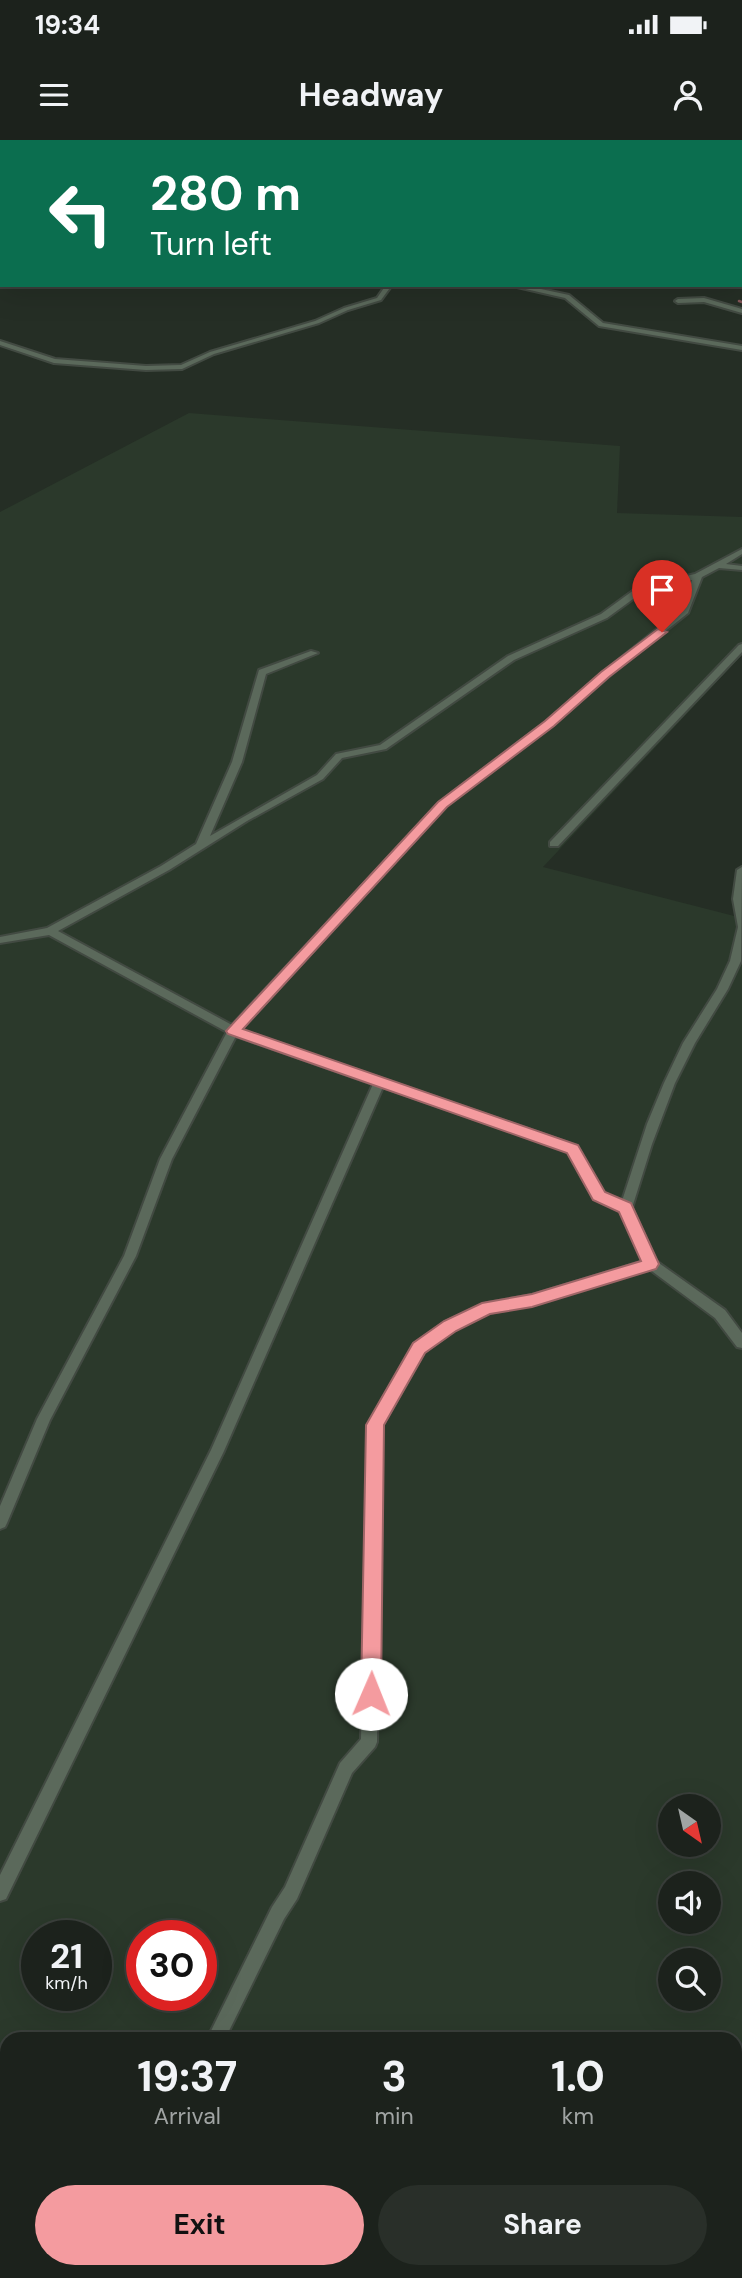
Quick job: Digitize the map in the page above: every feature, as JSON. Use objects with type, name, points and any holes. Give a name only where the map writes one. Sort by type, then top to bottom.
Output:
[{"type":"street","points":[[0,268],[0,274]]},
{"type":"street","points":[[0,343],[54,361],[146,368],[183,367],[212,353],[317,323],[346,309],[379,299],[388,287]]},
{"type":"street","points":[[521,287],[567,296],[601,325],[742,348]]},
{"type":"street","points":[[678,301],[704,300],[742,311]]},
{"type":"street","points":[[0,940],[50,931],[320,777],[339,756],[383,747],[511,658],[604,616],[641,589],[698,576],[742,551]]},
{"type":"street","points":[[717,565],[742,568]]},
{"type":"street","points":[[0,1523],[44,1419],[130,1256],[166,1159],[233,1031],[443,804],[550,723],[685,611],[698,576]]},
{"type":"street","points":[[554,844],[742,647]]},
{"type":"street","points":[[200,847],[237,762],[262,672],[314,653]]},
{"type":"street","points":[[742,870],[738,899],[742,927],[741,946],[726,986],[689,1042],[655,1114],[626,1208],[651,1264],[720,1314],[742,1343]]},
{"type":"street","points":[[50,931],[233,1031],[573,1149],[599,1196],[626,1208]]},
{"type":"street","points":[[0,1893],[217,1451],[380,1081]]},
{"type":"street","points":[[220,2032],[290,1894],[346,1768],[369,1742],[375,1425],[419,1348],[450,1326],[488,1308],[532,1300],[651,1264]]},
{"type":"shaded area","points":[[189,413],[620,446],[617,513],[742,517],[742,655],[543,867],[742,918],[742,2032],[0,2032],[0,512]]},
{"type":"route","points":[[371,1694],[375,1425],[419,1348],[450,1326],[488,1308],[532,1300],[651,1264],[626,1208],[599,1196],[573,1149],[233,1031],[443,804],[550,723],[605,675],[662,632]]}]
